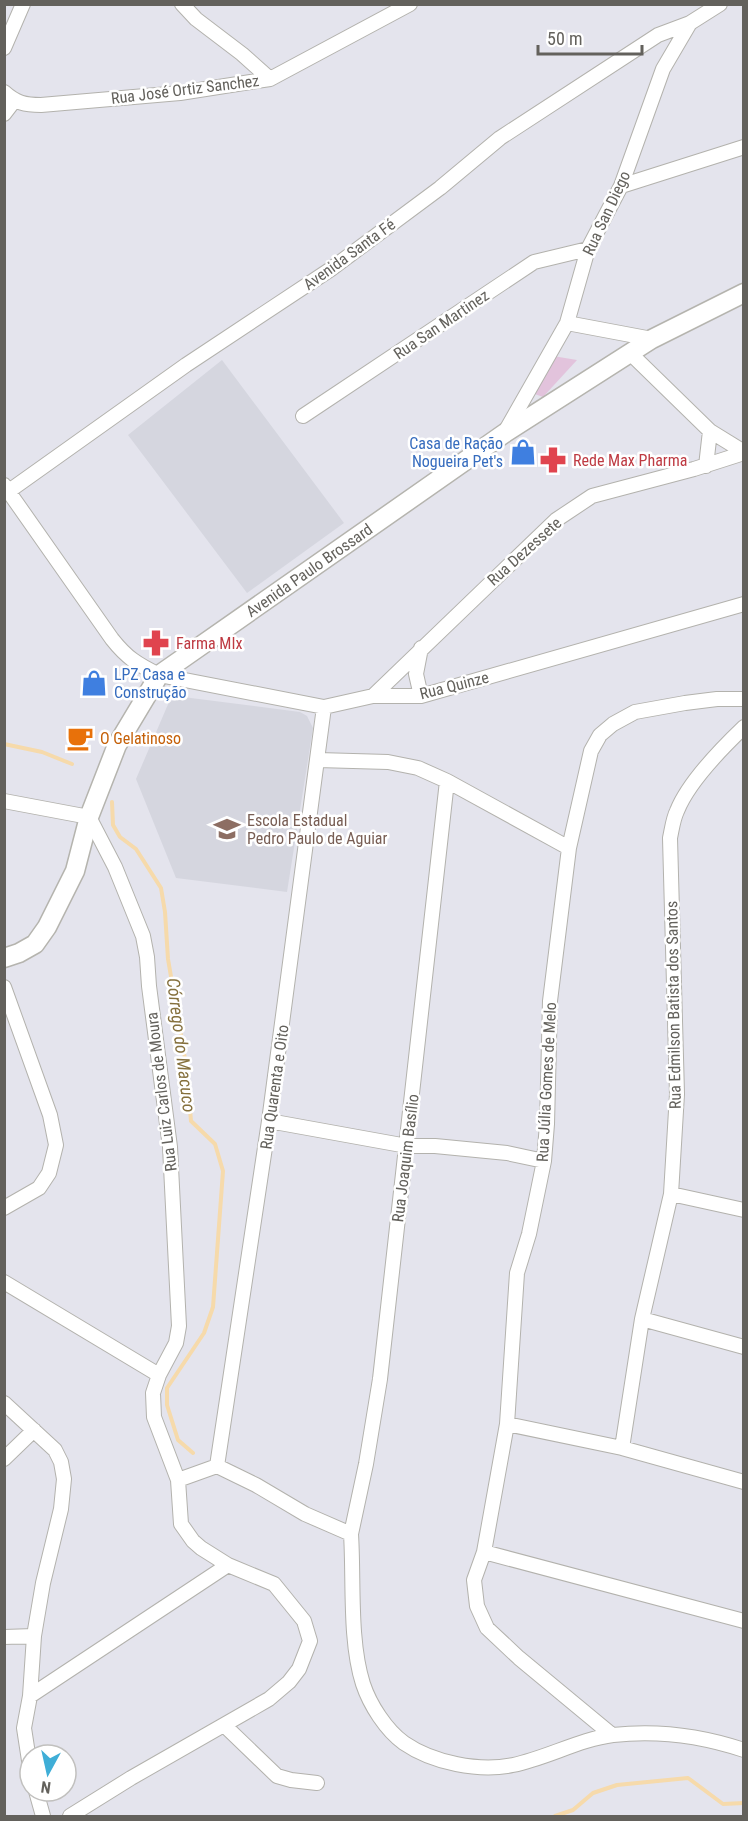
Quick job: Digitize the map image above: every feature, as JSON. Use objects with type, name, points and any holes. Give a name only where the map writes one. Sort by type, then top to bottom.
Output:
[{"type":"main road","name":"Avenida Paulo Brossard","points":[[4,958],[35,944],[47,927],[75,871],[89,817],[117,745],[159,675],[504,433],[652,339],[744,293]]},
{"type":"street","points":[[4,48],[23,4]]},
{"type":"street","points":[[182,4],[196,19],[270,79]]},
{"type":"street","name":"Rua José Ortiz Sanchez","points":[[9,97],[25,105],[41,105],[180,93],[270,79],[394,8],[410,4]]},
{"type":"street","name":"Rua San Diego","points":[[504,433],[567,322],[588,249],[621,186],[663,69],[690,23],[720,4]]},
{"type":"street","name":"Avenida Santa Fé","points":[[7,488],[331,269],[440,188],[500,138],[658,35],[690,23]]},
{"type":"street","points":[[4,114],[9,97]]},
{"type":"street","points":[[621,186],[744,147]]},
{"type":"street","name":"Rua San Martinez","points":[[303,416],[534,262],[588,249]]},
{"type":"street","points":[[567,322],[652,339]]},
{"type":"street","points":[[630,354],[710,431],[744,453]]},
{"type":"street","points":[[706,466],[710,431]]},
{"type":"street","name":"Rua Dezessete","points":[[373,696],[556,520],[592,496],[706,466],[744,453]]},
{"type":"street","name":"Rua Quinze","points":[[7,488],[125,656],[136,664],[159,675],[324,706],[373,696],[421,696],[744,604]]},
{"type":"street","points":[[421,648],[416,674],[421,696]]},
{"type":"street","name":"Rua Júlia Gomes de Melo","points":[[612,1735],[519,1658],[487,1628],[477,1606],[474,1580],[484,1552],[507,1424],[517,1273],[537,1200],[544,1161],[550,1001],[569,848],[591,751],[600,735],[613,724],[635,712],[717,699],[744,699]]},
{"type":"street","name":"Rua Quarenta e Oito","points":[[217,1466],[269,1121],[324,706]]},
{"type":"street","name":"Rua Edmilson Batista dos Santos","points":[[622,1448],[642,1319],[671,1194],[677,1094],[670,838],[677,810],[691,788],[714,757],[744,727]]},
{"type":"street","points":[[318,760],[388,762],[418,768],[447,781],[569,848]]},
{"type":"street","name":"Rua Joaquim Basílio","points":[[447,781],[380,1378],[366,1464],[351,1534],[355,1635],[363,1685],[389,1729],[404,1743],[446,1762],[491,1767],[511,1766],[612,1735],[659,1734],[713,1740],[744,1750]]},
{"type":"street","points":[[4,801],[89,817]]},
{"type":"street","name":"Rua Luiz Carlos de Moura","points":[[70,1816],[131,1778],[262,1703],[289,1682],[300,1669],[310,1641],[304,1621],[274,1584],[228,1565],[201,1548],[181,1524],[178,1480],[153,1417],[153,1393],[159,1375],[176,1343],[179,1326],[170,1147],[148,986],[147,957],[143,936],[115,867],[89,817]]},
{"type":"street","points":[[4,987],[50,1115],[56,1145],[49,1173],[39,1188],[4,1208]]},
{"type":"street","points":[[269,1121],[407,1146],[435,1146],[507,1153],[544,1161]]},
{"type":"street","points":[[671,1194],[744,1210]]},
{"type":"street","points":[[4,1282],[159,1375]]},
{"type":"street","points":[[642,1319],[744,1347]]},
{"type":"street","points":[[4,1403],[56,1450],[64,1479],[61,1509],[43,1583],[34,1636],[30,1696],[24,1728],[26,1743]]},
{"type":"street","points":[[507,1424],[622,1448],[744,1482]]},
{"type":"street","points":[[4,1459],[34,1430]]},
{"type":"street","points":[[178,1480],[217,1466],[256,1485],[305,1514],[351,1534]]},
{"type":"street","points":[[484,1552],[744,1621]]},
{"type":"street","points":[[30,1696],[228,1565]]},
{"type":"street","points":[[4,1637],[34,1636]]},
{"type":"street","points":[[224,1725],[277,1776],[317,1783]]},
{"type":"shaded area","points":[[553,356],[577,360],[543,397],[532,393]]},
{"type":"shaded area","points":[[222,360],[344,523],[247,593],[128,435]]},
{"type":"shaded area","name":"Escola Estadual Pedro Paulo de Aguiar","points":[[183,697],[300,712],[307,716],[313,728],[287,892],[176,878],[136,779],[169,702]]},
{"type":"waterway","points":[[4,744],[42,752],[72,764]]},
{"type":"waterway","name":"Córrego do Macuco","points":[[112,802],[113,825],[120,837],[136,849],[161,888],[168,959],[186,1065],[191,1121],[215,1144],[223,1171],[213,1307],[204,1333],[167,1388],[167,1405],[178,1440],[193,1453]]},
{"type":"waterway","name":"Córrego do Macuco","points":[[555,1816],[573,1810],[593,1793],[617,1785],[688,1778],[723,1804],[744,1803]]},
{"type":"place","name":"Casa de Ração Nogueira Pet's","points":[[523,452]]},
{"type":"place","name":"Rede Max Pharma","points":[[553,460]]},
{"type":"place","name":"Farma MIx","points":[[156,643]]},
{"type":"place","name":"LPZ Casa e Construção","points":[[94,683]]},
{"type":"place","name":"O Gelatinoso","points":[[80,738]]},
{"type":"place","name":"Escola Estadual Pedro Paulo de Aguiar","points":[[227,829]]}]
